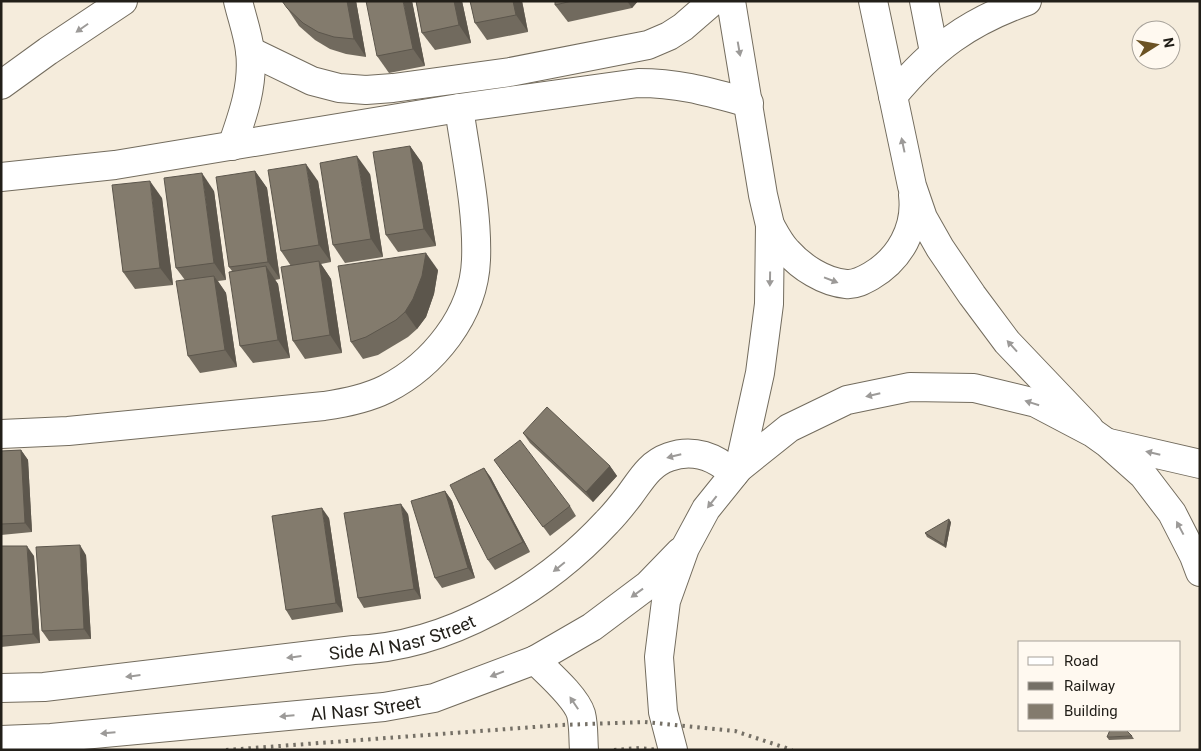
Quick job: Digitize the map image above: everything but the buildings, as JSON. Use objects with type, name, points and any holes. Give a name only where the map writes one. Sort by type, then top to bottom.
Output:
[{"type":"street","points":[[1,85],[123,1]]},
{"type":"street","points":[[232,146],[245,110],[249,86],[250,52],[238,1]]},
{"type":"street","points":[[250,52],[312,81],[339,88],[366,90],[394,88],[510,72],[648,45],[670,36],[713,1]]},
{"type":"street","points":[[731,1],[763,195],[770,225],[769,304],[760,374],[736,471]]},
{"type":"street","points":[[770,225],[786,251],[808,270],[836,282],[849,284],[864,280],[881,270],[894,258],[905,242],[912,224],[914,205],[912,186],[873,1]]},
{"type":"street","points":[[924,1],[934,52]]},
{"type":"street","points":[[893,96],[915,70],[934,52],[969,27],[976,11],[1000,11],[1027,1]]},
{"type":"street","points":[[1,177],[115,165],[459,108],[638,83],[664,83],[689,87],[749,103]]},
{"type":"street","points":[[1,434],[68,431],[331,405],[355,401],[385,390],[413,373],[437,350],[456,324],[470,294],[476,262],[475,226],[459,108]]},
{"type":"street","points":[[912,186],[923,218],[940,248],[1007,342],[1100,438],[1142,475],[1172,513],[1200,572]]},
{"type":"street","points":[[673,750],[663,712],[659,657],[666,601],[684,548],[706,509],[736,471],[789,428],[847,400],[910,387],[974,388],[1036,403],[1100,438],[1200,464]]},
{"type":"street","name":"Side Al Nasr Street","points":[[1,688],[44,687],[354,650],[372,650],[434,635],[498,607],[557,569],[584,546],[608,521],[630,496],[648,469],[668,456],[692,453],[715,459],[736,471]]},
{"type":"street","name":"Al Nasr Street","points":[[1,740],[51,738],[384,706],[434,698],[535,660],[592,627],[648,585],[684,548]]},
{"type":"street","points":[[535,660],[569,695],[580,712],[584,728],[584,750]]},
{"type":"railway","points":[[226,750],[561,725],[644,722],[735,731],[792,750]]},
{"type":"railway","points":[[614,750],[639,748],[659,750]]}]
